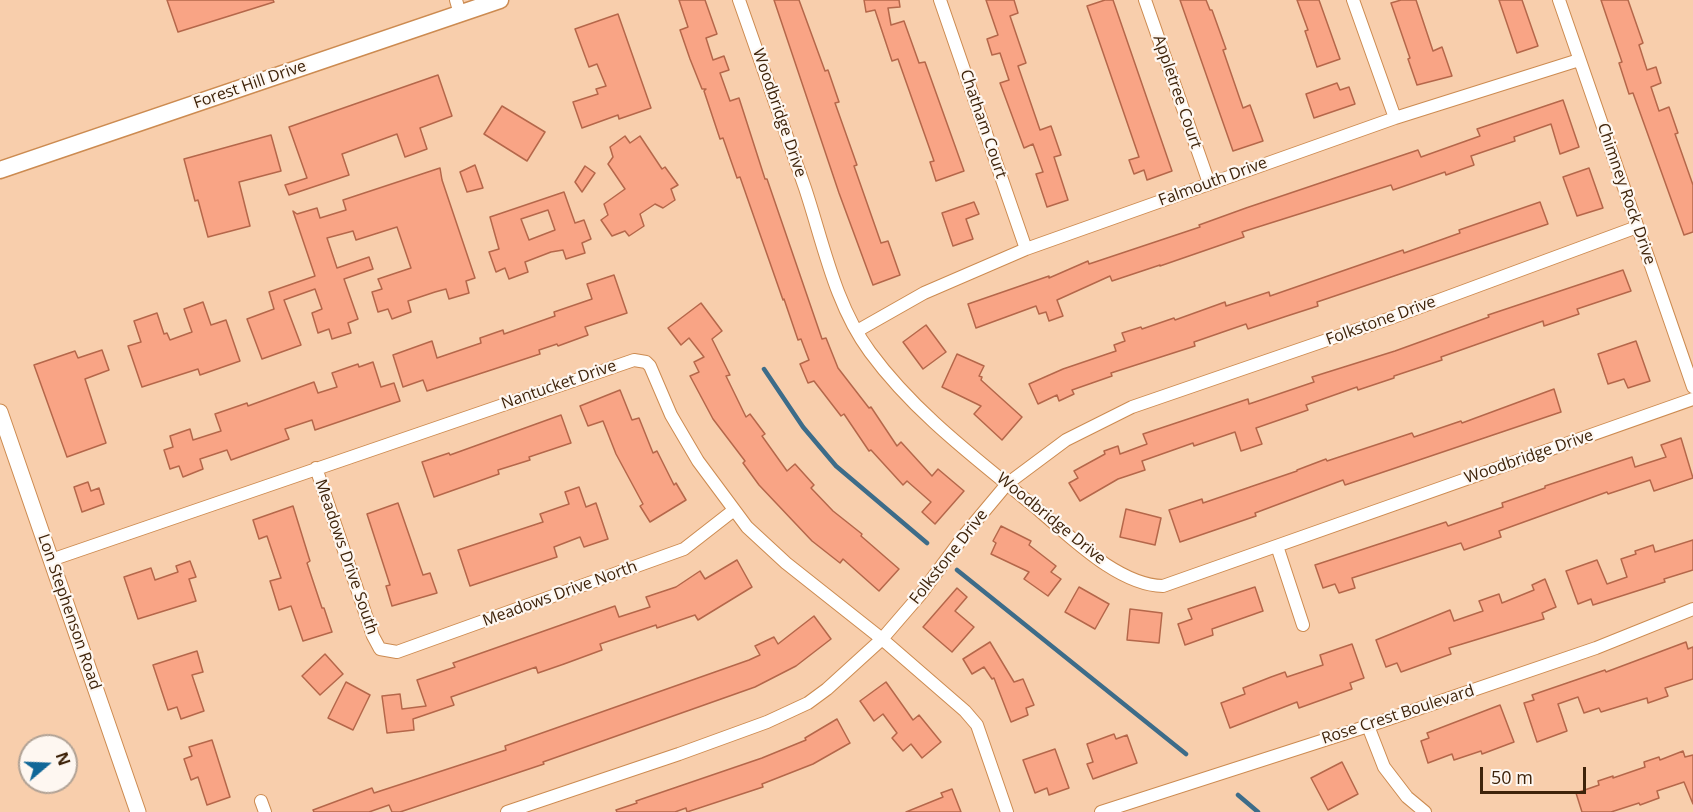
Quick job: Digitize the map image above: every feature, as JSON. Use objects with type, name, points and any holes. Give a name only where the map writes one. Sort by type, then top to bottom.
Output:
[{"type":"main road","name":"Forest Hill Drive","points":[[0,170],[458,7],[500,0]]},
{"type":"street","name":"Woodbridge Drive","points":[[739,0],[805,188],[832,277],[868,350],[906,396],[946,435],[1090,554],[1117,572],[1150,586],[1163,586],[1693,399]]},
{"type":"street","name":"Chatham Court","points":[[940,0],[1026,249]]},
{"type":"street","name":"Appletree Court","points":[[1145,0],[1209,183]]},
{"type":"street","points":[[1353,0],[1395,118]]},
{"type":"street","name":"Chimney Rock Drive","points":[[1559,0],[1693,387]]},
{"type":"street","name":"Falmouth Drive","points":[[857,331],[924,293],[1026,249],[1395,118],[1579,60]]},
{"type":"street","name":"Folkstone Drive","points":[[507,812],[679,754],[767,722],[808,703],[827,689],[882,639],[920,595],[1007,484],[1066,440],[1132,407],[1388,319],[1637,227]]},
{"type":"street","name":"Nantucket Drive","points":[[51,560],[634,360],[646,362],[650,366],[671,415],[698,461],[747,527],[786,563],[882,639],[965,711],[977,725],[1007,812]]},
{"type":"street","name":"Lon Stephenson Road","points":[[0,412],[138,812]]},
{"type":"street","name":"Meadows Drive South","points":[[316,468],[377,645]]},
{"type":"street","name":"Meadows Drive North","points":[[377,645],[380,649],[397,652],[684,549],[734,510]]},
{"type":"street","points":[[1276,546],[1304,626]]},
{"type":"street","name":"Rose Crest Boulevard","points":[[1101,812],[1114,810],[1368,726],[1596,648],[1693,609]]},
{"type":"street","points":[[1368,726],[1384,767],[1407,797],[1425,812]]},
{"type":"building","points":[[167,0],[273,0],[274,2],[178,32]]},
{"type":"building","points":[[679,0],[705,0],[717,34],[706,38],[713,60],[724,56],[729,70],[720,73],[730,101],[739,98],[822,339],[826,338],[838,368],[869,408],[871,407],[897,446],[901,442],[932,476],[938,469],[964,491],[935,524],[922,512],[931,502],[907,481],[903,485],[871,450],[869,451],[844,414],[841,416],[814,381],[808,383],[800,364],[809,360],[801,339],[798,340],[740,177],[737,178],[723,138],[720,139],[704,91],[706,89],[702,89],[680,30],[688,27]]},
{"type":"building","points":[[774,0],[799,0],[839,102],[835,103],[881,243],[888,241],[900,275],[873,285],[839,193]]},
{"type":"building","points":[[864,0],[899,0],[900,7],[888,8],[891,25],[904,21],[919,63],[925,62],[964,171],[936,181],[930,162],[934,161],[898,59],[892,61],[875,10],[866,12]]},
{"type":"building","points":[[986,0],[1014,0],[1018,13],[1010,16],[1026,63],[1018,66],[1040,130],[1051,126],[1061,155],[1054,157],[1068,200],[1047,207],[1036,174],[1043,172],[1033,144],[1024,148],[1000,83],[1009,80],[1000,53],[992,55],[987,39],[998,35]]},
{"type":"building","points":[[1113,0],[1172,171],[1147,180],[1144,170],[1134,174],[1129,160],[1139,157],[1087,6]]},
{"type":"building","points":[[1180,0],[1206,0],[1212,10],[1243,108],[1250,105],[1263,141],[1233,151]]},
{"type":"building","points":[[1297,0],[1319,0],[1340,59],[1317,67],[1305,31],[1308,30]]},
{"type":"building","points":[[1416,0],[1433,51],[1442,47],[1452,76],[1417,85],[1391,3]]},
{"type":"building","points":[[1499,0],[1522,0],[1538,46],[1517,53]]},
{"type":"building","points":[[1601,0],[1628,0],[1643,43],[1639,45],[1647,70],[1656,67],[1661,83],[1651,87],[1659,111],[1669,107],[1678,133],[1675,134],[1693,185],[1693,232],[1684,235],[1633,93],[1629,94],[1619,63],[1622,62]]},
{"type":"building","points":[[618,14],[651,108],[619,119],[618,115],[582,128],[573,102],[598,94],[596,89],[606,86],[597,64],[589,67],[575,29]]},
{"type":"building","points":[[438,75],[452,116],[420,128],[427,149],[405,157],[397,134],[342,154],[349,175],[289,195],[285,185],[307,178],[289,127]]},
{"type":"building","points":[[1337,83],[1340,90],[1349,87],[1355,104],[1314,118],[1306,94]]},
{"type":"building","points":[[1563,100],[1579,147],[1560,154],[1551,124],[1514,137],[1515,141],[1471,156],[1474,165],[1446,175],[1445,172],[1393,190],[1391,185],[1242,232],[1244,237],[1160,266],[1112,281],[1110,276],[1057,300],[1063,316],[1049,321],[1046,312],[1039,314],[1036,306],[976,328],[968,304],[1049,276],[1049,278],[1088,261],[1089,264],[1200,227],[1199,225],[1246,208],[1418,150],[1421,157],[1480,136],[1477,129]]},
{"type":"building","points":[[502,106],[545,132],[527,161],[484,134]]},
{"type":"building","points":[[271,135],[281,171],[239,182],[250,226],[208,237],[198,200],[195,201],[184,159]]},
{"type":"building","points":[[625,136],[630,143],[640,136],[662,169],[665,167],[678,185],[671,189],[675,200],[663,208],[655,204],[640,214],[644,226],[629,236],[625,231],[612,236],[601,220],[608,215],[604,204],[625,189],[608,164],[613,157],[610,147]]},
{"type":"building","points":[[475,165],[483,188],[467,192],[460,172]]},
{"type":"building","points":[[585,166],[595,173],[582,192],[575,182]]},
{"type":"building","points":[[440,168],[475,278],[466,281],[469,293],[449,299],[446,289],[408,301],[411,312],[392,319],[388,309],[378,312],[372,292],[382,289],[378,279],[411,268],[397,227],[356,240],[353,231],[327,238],[337,268],[369,257],[373,269],[344,279],[358,319],[348,323],[351,333],[332,339],[329,329],[318,333],[312,313],[322,309],[315,289],[284,300],[301,345],[262,359],[247,319],[274,309],[269,292],[315,276],[293,211],[297,214],[317,208],[320,218],[346,210],[343,200]]},
{"type":"building","points":[[1589,168],[1603,208],[1577,216],[1563,177]]},
{"type":"building","points":[[564,192],[575,223],[584,220],[591,239],[582,243],[585,253],[566,259],[563,250],[551,252],[525,262],[528,272],[509,279],[505,268],[496,272],[489,252],[499,249],[490,217]],"holes":[[[548,210],[555,230],[529,240],[521,219]]]},
{"type":"building","points":[[974,202],[979,214],[966,219],[973,239],[953,246],[942,213]]},
{"type":"building","points":[[1540,202],[1548,224],[1317,302],[1318,306],[1248,329],[1246,324],[1194,342],[1195,346],[1111,373],[1112,376],[1072,390],[1074,394],[1059,401],[1057,395],[1038,404],[1029,384],[1063,369],[1116,351],[1114,345],[1125,341],[1122,333],[1174,318],[1175,320],[1225,302],[1226,306],[1269,292],[1270,296],[1403,250],[1404,253],[1460,233],[1459,230]]},
{"type":"building","points":[[1623,270],[1631,291],[1577,309],[1579,314],[1544,326],[1543,321],[1441,357],[1442,360],[1394,376],[1394,378],[1358,390],[1357,387],[1306,405],[1308,410],[1256,428],[1262,444],[1241,451],[1235,432],[1194,446],[1193,443],[1142,461],[1145,470],[1118,479],[1080,501],[1069,483],[1078,478],[1074,471],[1105,454],[1104,451],[1118,446],[1120,454],[1147,444],[1143,434],[1248,399],[1249,404],[1314,382],[1312,377],[1395,351],[1489,317],[1488,315]]},
{"type":"building","points":[[614,275],[627,313],[585,327],[588,335],[539,350],[540,354],[427,391],[423,380],[403,387],[393,355],[432,341],[437,358],[481,343],[480,338],[503,330],[504,334],[555,316],[554,312],[592,299],[587,284]]},
{"type":"building","points":[[203,302],[211,325],[226,320],[240,361],[200,375],[198,369],[142,387],[128,346],[141,342],[134,321],[157,313],[164,334],[167,333],[170,340],[192,332],[184,309]]},
{"type":"building","points":[[701,303],[722,331],[712,339],[730,375],[726,376],[746,417],[750,414],[765,434],[762,436],[787,471],[795,464],[814,485],[811,488],[833,511],[862,534],[861,536],[899,569],[879,591],[843,559],[840,563],[812,541],[759,485],[743,463],[745,461],[713,419],[690,376],[699,372],[694,362],[704,357],[689,338],[681,345],[668,328]]},
{"type":"building","points":[[926,325],[946,352],[923,369],[903,342]]},
{"type":"building","points":[[1636,341],[1650,381],[1628,388],[1624,379],[1608,384],[1598,354]]},
{"type":"building","points":[[102,350],[109,370],[85,379],[106,443],[67,457],[34,365],[75,351],[78,358]]},
{"type":"building","points":[[957,354],[984,366],[979,376],[982,377],[981,380],[1022,417],[1002,440],[974,414],[981,406],[942,387]]},
{"type":"building","points":[[373,362],[381,387],[394,383],[400,401],[315,430],[312,420],[285,429],[289,439],[231,460],[227,450],[200,459],[203,469],[183,477],[179,466],[170,469],[164,450],[173,447],[170,436],[190,429],[193,440],[221,431],[215,414],[247,403],[248,406],[314,382],[318,393],[337,387],[332,373],[358,364],[359,367]]},
{"type":"building","points":[[1554,389],[1561,412],[1345,485],[1343,480],[1255,513],[1256,516],[1180,542],[1169,510],[1202,499],[1203,503],[1326,459],[1327,461],[1412,433],[1414,437],[1461,421],[1462,423]]},
{"type":"building","points":[[620,390],[632,420],[639,418],[653,453],[657,451],[674,485],[676,483],[686,500],[650,522],[640,506],[643,504],[616,454],[603,421],[588,426],[580,406]]},
{"type":"building","points":[[561,415],[571,443],[498,470],[499,474],[434,497],[422,462],[449,453],[450,455]]},
{"type":"building","points":[[1681,438],[1693,478],[1654,491],[1650,480],[1608,494],[1607,492],[1499,531],[1501,537],[1464,550],[1461,543],[1352,578],[1355,588],[1339,593],[1335,584],[1323,588],[1315,565],[1446,522],[1448,526],[1503,507],[1502,503],[1545,488],[1545,486],[1632,457],[1635,467],[1666,457],[1661,445]]},
{"type":"building","points":[[88,482],[91,491],[99,488],[104,504],[82,512],[74,487]]},
{"type":"building","points":[[579,487],[586,507],[596,503],[608,539],[584,547],[580,537],[554,547],[557,557],[470,586],[458,550],[543,522],[540,514],[569,504],[565,492]]},
{"type":"building","points":[[398,503],[423,575],[430,573],[437,593],[392,606],[386,586],[390,585],[367,514]]},
{"type":"building","points":[[293,506],[310,561],[307,563],[332,632],[303,641],[291,606],[279,610],[270,581],[281,578],[267,536],[259,539],[253,520]]},
{"type":"building","points":[[1126,509],[1161,518],[1155,545],[1120,537]]},
{"type":"building","points":[[1001,526],[1031,541],[1029,545],[1056,566],[1051,572],[1061,579],[1048,596],[1024,579],[1029,572],[991,554],[996,543],[993,541]]},
{"type":"building","points":[[1693,540],[1693,570],[1664,579],[1665,582],[1593,605],[1591,599],[1578,604],[1566,571],[1597,560],[1607,584],[1627,577],[1621,559],[1636,554],[1635,551],[1653,545],[1655,552]]},
{"type":"building","points":[[737,560],[752,587],[698,620],[695,615],[657,628],[656,625],[600,644],[602,650],[564,664],[538,673],[536,667],[451,697],[454,705],[413,719],[414,730],[387,733],[382,696],[400,694],[402,709],[426,706],[417,680],[455,667],[453,663],[615,606],[619,617],[650,607],[646,597],[676,587],[700,571],[705,579]]},
{"type":"building","points":[[190,561],[196,577],[189,579],[196,601],[138,619],[124,577],[151,568],[155,580],[178,572],[176,566]]},
{"type":"building","points":[[1545,579],[1556,607],[1542,613],[1544,619],[1449,648],[1451,654],[1401,672],[1397,663],[1386,667],[1376,640],[1450,610],[1454,621],[1483,611],[1479,601],[1499,594],[1502,603],[1534,590],[1532,585]]},
{"type":"building","points":[[1079,587],[1109,604],[1095,629],[1065,612]]},
{"type":"building","points":[[1255,587],[1263,611],[1212,629],[1213,635],[1185,645],[1178,624],[1192,619],[1188,609]]},
{"type":"building","points":[[957,588],[967,597],[955,611],[974,627],[952,652],[923,627]]},
{"type":"building","points":[[1130,609],[1162,613],[1159,643],[1127,640]]},
{"type":"building","points":[[814,616],[831,639],[796,666],[755,687],[543,762],[544,764],[400,812],[392,812],[389,805],[369,812],[314,812],[313,810],[372,788],[374,793],[506,750],[505,746],[749,660],[760,655],[755,646],[774,637],[778,644]]},
{"type":"building","points":[[990,642],[1014,682],[1023,679],[1034,705],[1026,708],[1028,715],[1011,722],[994,678],[992,679],[984,667],[972,674],[963,659]]},
{"type":"building","points":[[1686,642],[1688,649],[1693,647],[1693,679],[1665,688],[1668,696],[1648,703],[1647,698],[1601,712],[1599,708],[1584,713],[1578,697],[1558,704],[1567,731],[1537,742],[1524,703],[1534,700],[1532,695],[1605,670],[1606,672]]},
{"type":"building","points":[[1352,644],[1364,678],[1350,683],[1352,689],[1299,708],[1297,702],[1230,728],[1221,703],[1245,694],[1243,688],[1271,677],[1285,672],[1287,677],[1323,665],[1320,655]]},
{"type":"building","points":[[197,651],[203,672],[192,675],[204,711],[181,719],[177,707],[168,710],[153,665]]},
{"type":"building","points":[[325,654],[343,674],[320,695],[302,676]]},
{"type":"building","points":[[346,682],[370,695],[353,730],[328,718]]},
{"type":"building","points":[[886,682],[913,720],[919,715],[941,742],[922,758],[911,744],[903,751],[892,738],[897,733],[883,714],[874,721],[860,701]]},
{"type":"building","points":[[1500,705],[1514,742],[1482,754],[1481,751],[1454,760],[1452,754],[1428,763],[1421,741],[1429,738],[1427,733]]},
{"type":"building","points":[[837,719],[850,743],[813,764],[762,784],[763,787],[687,812],[686,808],[675,812],[617,812],[616,810],[806,740],[805,738]]},
{"type":"building","points":[[1114,734],[1116,739],[1127,735],[1137,763],[1093,779],[1087,764],[1093,762],[1087,744]]},
{"type":"building","points":[[212,740],[230,797],[207,805],[198,777],[191,780],[184,759],[192,756],[189,747]]},
{"type":"building","points":[[1055,749],[1069,788],[1049,795],[1047,788],[1035,793],[1023,760]]},
{"type":"building","points":[[1683,751],[1685,757],[1693,755],[1693,804],[1684,782],[1657,791],[1659,798],[1640,805],[1639,803],[1611,812],[1582,812],[1576,793],[1599,785],[1598,781],[1645,767],[1644,762],[1659,757],[1660,760]]},
{"type":"building","points":[[1342,762],[1358,794],[1328,810],[1311,778]]},
{"type":"building","points":[[952,789],[961,812],[906,812],[943,797],[941,793]]},
{"type":"waterway","points":[[764,369],[803,427],[836,466],[927,543]]},
{"type":"waterway","points":[[957,570],[1186,754]]},
{"type":"waterway","points":[[1238,795],[1258,812]]}]
